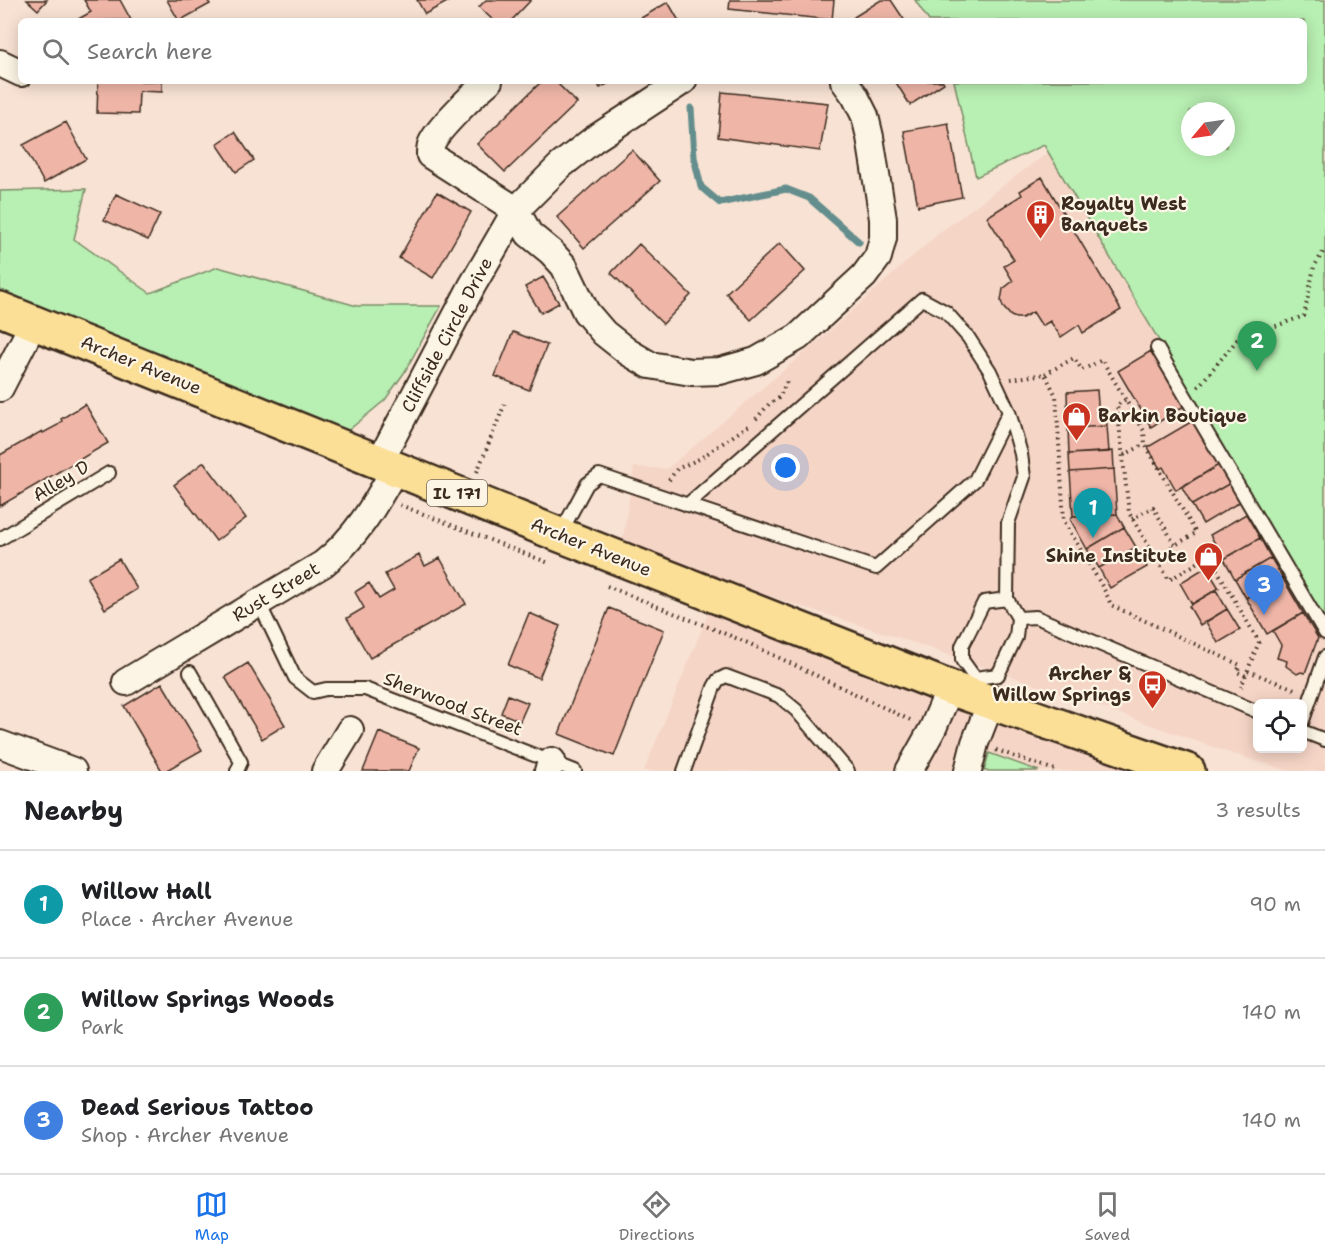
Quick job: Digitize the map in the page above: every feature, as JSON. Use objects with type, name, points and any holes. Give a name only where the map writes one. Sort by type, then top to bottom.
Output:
[{"type":"main road","name":"Archer Avenue","points":[[0,309],[391,476],[557,550],[971,691],[1188,771]]},
{"type":"street","points":[[0,63],[18,72]]},
{"type":"street","points":[[485,84],[471,96],[440,132],[431,144],[430,155],[516,210],[529,234],[564,266],[586,312],[604,333],[628,352],[650,365],[691,372],[720,371],[756,361],[798,337],[864,276],[878,256],[883,238],[883,219],[870,137],[865,116],[846,84]]},
{"type":"street","name":"Cliffside Circle Drive","points":[[391,476],[472,286],[516,210],[560,166],[593,140],[678,84]]},
{"type":"street","points":[[0,388],[34,322]]},
{"type":"street","name":"Rust Street","points":[[126,682],[323,564],[340,550],[368,516],[391,476]]},
{"type":"street","points":[[909,771],[933,728],[971,691]]},
{"type":"street","points":[[968,771],[975,743],[971,691]]},
{"type":"street","points":[[326,771],[350,730]]},
{"type":"street","points":[[0,744],[73,771]]},
{"type":"lane","points":[[687,505],[922,299],[946,312],[968,337],[995,382],[1009,412],[1021,454],[1024,477],[1008,523],[1006,599],[1018,618],[1016,637],[998,675],[971,691],[962,660],[962,646],[984,602],[1006,599]]},
{"type":"lane","points":[[1157,348],[1325,633]]},
{"type":"lane","points":[[557,550],[587,484],[599,475],[876,568],[975,480],[1009,412]]},
{"type":"lane","name":"Alley D","points":[[0,539],[109,473]]},
{"type":"lane","name":"Sherwood Street","points":[[259,603],[295,678],[313,692],[326,689],[365,689],[558,768]]},
{"type":"lane","points":[[1018,618],[1036,616],[1253,710]]},
{"type":"lane","points":[[1307,711],[1325,657]]},
{"type":"lane","points":[[190,672],[241,762],[237,771]]},
{"type":"lane","points":[[684,771],[714,687],[726,676],[779,696],[796,710],[848,771]]},
{"type":"lane","points":[[1307,733],[1325,740]]},
{"type":"path","points":[[1187,399],[1237,340],[1304,316],[1314,267],[1325,249]]},
{"type":"path","points":[[995,382],[1045,374],[1074,358],[1082,370],[1102,360],[1144,431],[1145,444],[1196,533],[1155,556]]},
{"type":"path","points":[[1045,374],[1056,396],[1064,521],[1111,605],[1240,664],[1237,672],[1246,676],[1259,642],[1209,556],[1168,580],[1129,513],[1117,405],[1125,400]]},
{"type":"path","points":[[657,495],[677,469],[699,459],[752,423],[769,404],[779,398],[788,380]]},
{"type":"path","points":[[474,481],[506,401]]},
{"type":"path","points":[[1124,456],[1145,444]]},
{"type":"path","points":[[391,476],[396,503],[557,550]]},
{"type":"path","points":[[1132,519],[1153,507],[1175,545]]},
{"type":"path","points":[[597,582],[748,644],[913,721]]},
{"type":"path","points":[[1248,671],[1313,697]]},
{"type":"path","points":[[992,749],[1058,771]]},
{"type":"shaded area","points":[[1054,148],[1325,594],[1325,771],[1290,771],[1230,753],[906,640],[622,545],[634,467],[667,469],[816,343],[939,233]]},
{"type":"shaded area","points":[[713,602],[1161,771],[644,771]]},
{"type":"green space","points":[[915,0],[1325,0],[1325,623],[1044,145],[976,177],[955,84],[1307,84],[1307,18],[927,18]]},
{"type":"green space","points":[[86,189],[74,239],[150,293],[218,267],[357,306],[441,306],[404,373],[385,400],[344,434],[0,298],[0,191]]},
{"type":"green space","points":[[989,753],[1039,771],[984,771]]},
{"type":"building","points":[[27,0],[47,0],[38,10]]},
{"type":"building","points":[[84,0],[120,0],[130,18],[80,18],[91,12]]},
{"type":"building","points":[[167,0],[207,0],[210,4],[184,18],[177,18]]},
{"type":"building","points":[[417,0],[449,0],[449,1],[425,14]]},
{"type":"building","points":[[486,0],[531,0],[514,18],[491,18],[479,7]]},
{"type":"building","points":[[730,0],[834,0],[832,18],[729,9]]},
{"type":"building","points":[[881,0],[891,0],[903,18],[855,18]]},
{"type":"building","points":[[668,2],[677,18],[641,18]]},
{"type":"building","points":[[98,84],[162,84],[162,92],[139,91],[138,114],[97,113]]},
{"type":"building","points":[[539,84],[558,84],[577,103],[505,172],[477,144]]},
{"type":"building","points":[[897,84],[942,84],[910,105]]},
{"type":"building","points":[[722,92],[828,103],[820,151],[718,137]]},
{"type":"building","points":[[66,122],[86,159],[44,183],[23,145]]},
{"type":"building","points":[[948,123],[962,197],[918,206],[904,131]]},
{"type":"building","points":[[235,132],[254,160],[236,172],[217,144]]},
{"type":"building","points":[[632,150],[660,181],[584,248],[557,217]]},
{"type":"building","name":"Royalty West Banquets","points":[[1042,177],[1121,310],[1083,333],[1079,325],[1061,337],[1050,321],[1042,326],[1033,312],[1022,318],[1011,316],[1001,301],[1003,289],[1013,281],[1004,266],[1014,260],[987,217],[1022,195],[1020,191]]},
{"type":"building","points":[[437,192],[471,212],[433,278],[399,258]]},
{"type":"building","points":[[116,194],[160,214],[148,240],[104,220]]},
{"type":"building","points":[[780,243],[805,271],[751,320],[726,293]]},
{"type":"building","points":[[639,244],[691,295],[663,324],[611,273]]},
{"type":"building","points":[[543,277],[559,303],[541,313],[525,287]]},
{"type":"building","points":[[513,332],[547,345],[529,390],[495,376]]},
{"type":"building","points":[[1151,351],[1184,406],[1151,427],[1118,371]]},
{"type":"building","points":[[1097,390],[1099,418],[1106,418],[1107,426],[1068,428],[1067,392]]},
{"type":"building","points":[[85,404],[108,443],[0,506],[0,455],[42,431],[43,433],[58,425],[61,419]]},
{"type":"building","points":[[1196,419],[1222,463],[1176,490],[1163,467],[1160,469],[1148,447]]},
{"type":"building","points":[[1107,426],[1109,452],[1069,454],[1068,428]]},
{"type":"building","points":[[1113,451],[1114,469],[1070,472],[1069,454]]},
{"type":"building","points":[[204,462],[246,518],[216,541],[174,485]]},
{"type":"building","points":[[1222,463],[1232,482],[1192,505],[1182,487]]},
{"type":"building","points":[[1114,469],[1117,514],[1073,516],[1070,472]]},
{"type":"building","points":[[1232,482],[1243,500],[1203,524],[1192,505]]},
{"type":"building","points":[[1117,514],[1124,527],[1087,549],[1070,519],[1073,516]]},
{"type":"building","points":[[1246,514],[1260,538],[1224,559],[1210,535]]},
{"type":"building","points":[[1124,527],[1136,547],[1099,568],[1087,549]]},
{"type":"building","points":[[1260,538],[1271,558],[1235,579],[1224,559]]},
{"type":"building","points":[[1136,547],[1147,567],[1110,588],[1099,568]]},
{"type":"building","points":[[419,555],[425,566],[440,558],[466,604],[370,658],[347,618],[364,608],[355,592],[369,583],[379,599],[394,590],[385,574]]},
{"type":"building","points":[[1271,558],[1282,577],[1246,598],[1235,579]]},
{"type":"building","points":[[119,559],[137,589],[105,609],[87,578]]},
{"type":"building","points":[[1206,567],[1219,588],[1192,604],[1180,583]]},
{"type":"building","points":[[1282,577],[1303,613],[1267,634],[1246,598]]},
{"type":"building","points":[[1216,590],[1227,609],[1200,625],[1189,606]]},
{"type":"building","points":[[609,608],[664,630],[614,756],[559,734]]},
{"type":"building","points":[[1227,609],[1240,630],[1218,643],[1206,622]]},
{"type":"building","points":[[529,613],[560,626],[539,678],[508,665]]},
{"type":"building","points":[[1303,613],[1318,638],[1305,673],[1297,674],[1286,666],[1287,661],[1277,658],[1281,645],[1273,631]]},
{"type":"building","points":[[248,663],[285,725],[262,739],[225,677]]},
{"type":"building","points":[[162,683],[202,750],[165,771],[162,771],[124,706]]},
{"type":"building","points":[[508,695],[528,703],[520,721],[501,713]]},
{"type":"building","points":[[379,732],[419,748],[409,771],[363,771]]},
{"type":"waterway","points":[[691,108],[694,157],[701,187],[720,203],[786,189],[809,198],[859,242]]},
{"type":"place","name":"Royalty West Banquets","points":[[1040,240]]},
{"type":"place","name":"Willow Springs Woods","points":[[1257,371]]},
{"type":"place","name":"Barkin Boutique","points":[[1077,442]]},
{"type":"place","name":"Willow Hall","points":[[1093,538]]},
{"type":"place","name":"Shine Institute","points":[[1208,582]]},
{"type":"place","name":"Dead Serious Tattoo","points":[[1264,615]]},
{"type":"place","name":"Archer & Willow Springs","points":[[1152,710]]}]
